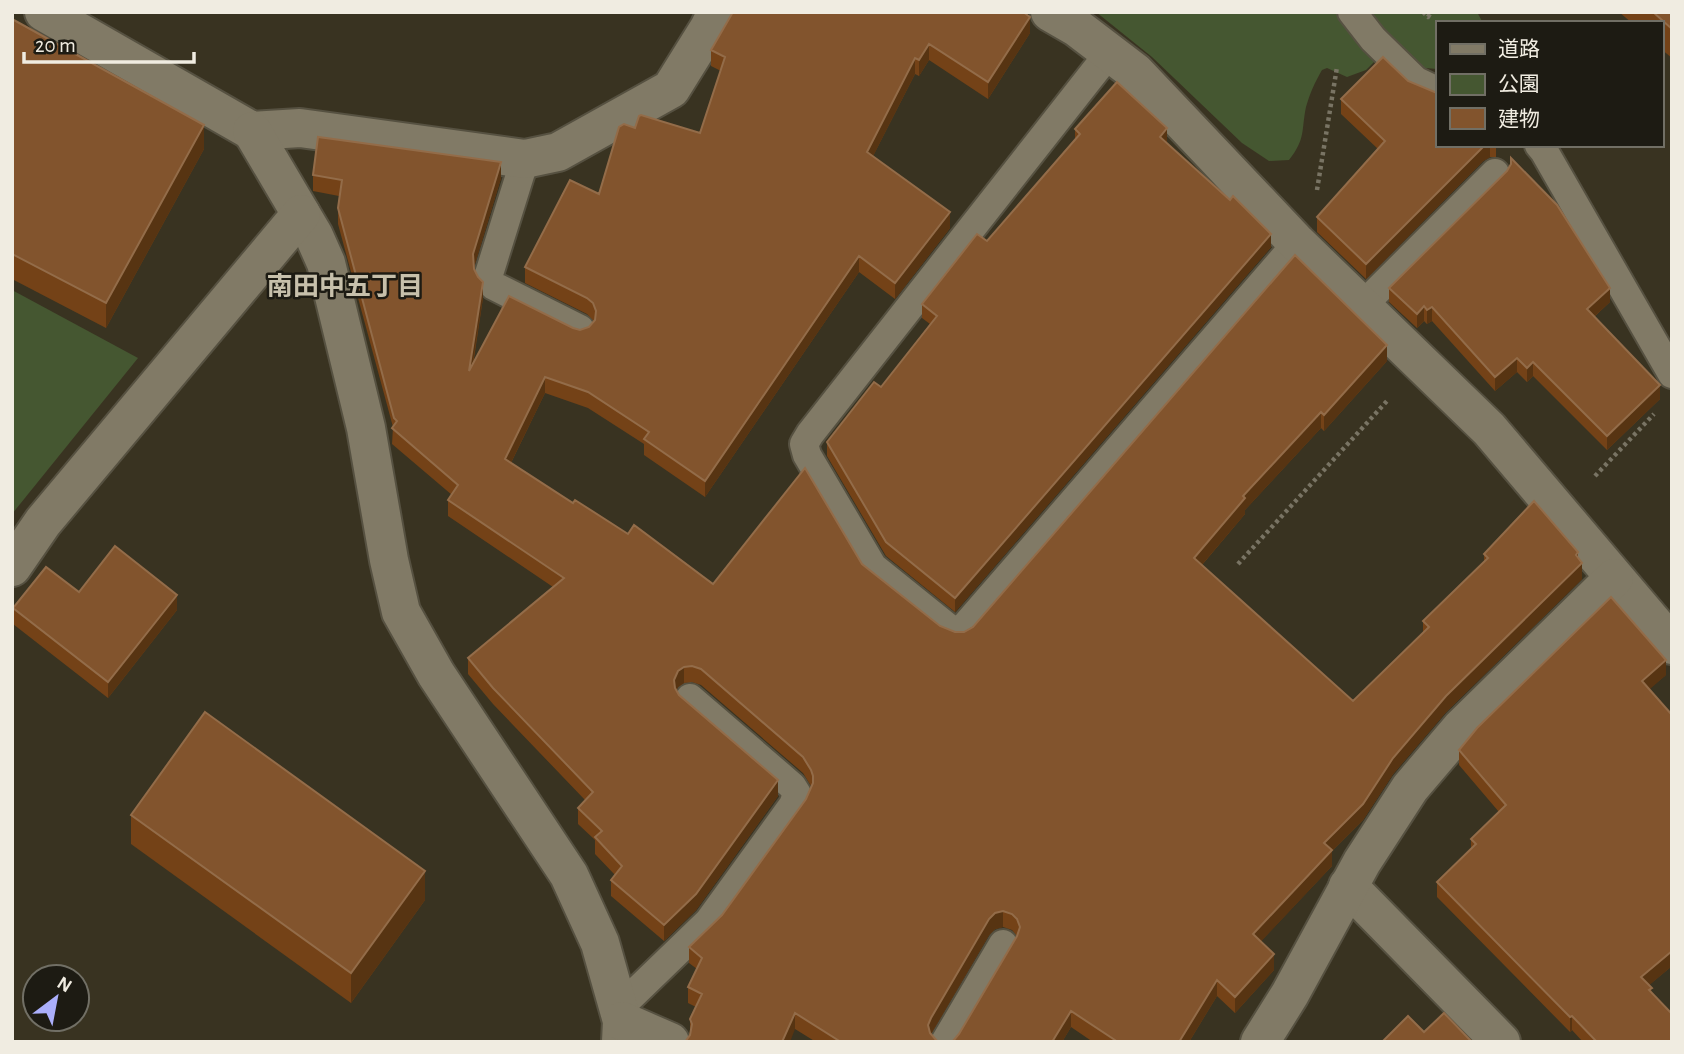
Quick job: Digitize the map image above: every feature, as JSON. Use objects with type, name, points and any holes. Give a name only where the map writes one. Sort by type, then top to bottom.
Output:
[{"type":"street","points":[[44,12],[252,131],[314,236],[326,263],[366,428],[401,612],[436,674],[569,875],[600,943],[621,1023],[670,1042]]},
{"type":"street","points":[[252,131],[300,128],[525,159],[558,152],[671,89],[716,12]]},
{"type":"street","points":[[1050,12],[1076,27],[1135,72],[1297,243],[1489,429],[1672,645]]},
{"type":"street","points":[[12,567],[43,522],[301,214]]},
{"type":"street","points":[[1260,1042],[1290,994],[1362,862],[1410,788],[1461,728],[1614,578]]},
{"type":"street","points":[[1348,886],[1501,1042]]},
{"type":"lane","points":[[1352,12],[1373,39],[1416,81],[1436,91]]},
{"type":"lane","points":[[1110,52],[804,444],[807,455],[873,567],[950,629],[960,632],[1297,243]]},
{"type":"lane","points":[[1541,147],[1672,374]]},
{"type":"lane","points":[[525,159],[489,274],[489,282],[580,329]]},
{"type":"lane","points":[[1362,306],[1495,173]]},
{"type":"lane","points":[[621,1023],[709,921],[793,805],[797,794],[792,786],[690,698]]},
{"type":"lane","points":[[945,1042],[1003,944]]},
{"type":"path","points":[[1423,12],[1428,17],[1431,12]]},
{"type":"path","points":[[1319,172],[1338,63]]},
{"type":"path","points":[[1238,564],[1421,364]]},
{"type":"path","points":[[1560,514],[1654,413]]},
{"type":"green space","points":[[1096,12],[1477,12],[1482,21],[1436,21],[1436,69],[1376,60],[1366,70],[1347,77],[1327,68],[1322,70],[1308,102],[1298,146],[1289,160],[1269,161],[1242,143],[1152,57]]},
{"type":"green space","points":[[12,290],[138,358],[12,514]]},
{"type":"building","points":[[733,12],[1023,12],[1030,17],[988,82],[929,44],[919,60],[915,58],[867,152],[950,212],[895,283],[859,256],[705,481],[644,439],[649,432],[588,392],[545,377],[505,459],[573,503],[575,500],[628,534],[634,525],[713,584],[805,468],[862,564],[940,626],[955,632],[964,632],[973,627],[1295,255],[1387,345],[1324,415],[1321,412],[1243,496],[1245,498],[1194,558],[1353,701],[1429,627],[1423,621],[1488,558],[1484,554],[1534,501],[1578,552],[1576,555],[1582,563],[1446,696],[1393,758],[1363,804],[1324,843],[1332,850],[1253,934],[1274,954],[1235,997],[1217,980],[1179,1042],[1118,1042],[1071,1011],[1052,1042],[948,1042],[953,1041],[959,1034],[1017,936],[1020,927],[1017,919],[1003,911],[995,913],[989,919],[931,1018],[928,1025],[930,1033],[937,1041],[942,1042],[841,1042],[795,1013],[782,1042],[685,1042],[690,1035],[690,1019],[702,994],[688,987],[702,958],[689,947],[722,915],[806,799],[813,783],[811,770],[803,757],[701,669],[692,666],[678,671],[674,680],[679,695],[778,780],[696,894],[664,925],[611,880],[622,866],[595,837],[602,831],[578,808],[593,792],[493,688],[468,658],[564,578],[448,500],[458,485],[392,428],[397,421],[338,208],[342,180],[313,175],[318,137],[501,162],[473,254],[474,269],[483,282],[469,371],[509,296],[580,330],[589,327],[595,320],[596,311],[587,298],[525,267],[570,180],[599,194],[619,127],[624,124],[635,128],[641,115],[700,133],[725,57],[711,50]]},
{"type":"building","points":[[1653,12],[1672,12],[1672,29]]},
{"type":"building","points":[[12,19],[204,125],[106,303],[12,254]]},
{"type":"building","points":[[1383,57],[1408,81],[1436,93],[1436,147],[1483,147],[1366,264],[1317,217],[1385,141],[1341,99]]},
{"type":"building","points":[[1117,82],[1167,128],[1160,137],[1230,200],[1233,196],[1271,234],[955,598],[886,542],[827,442],[874,382],[881,387],[937,316],[922,304],[977,234],[987,241],[1080,134],[1075,129]]},
{"type":"building","points":[[1511,158],[1557,205],[1610,288],[1587,309],[1660,385],[1607,436],[1533,362],[1527,368],[1517,358],[1495,377],[1432,307],[1427,310],[1424,306],[1417,314],[1389,288],[1507,171]]},
{"type":"building","points":[[115,546],[177,595],[108,682],[13,608],[46,567],[79,592]]},
{"type":"building","points":[[1611,597],[1666,660],[1642,681],[1672,715],[1672,951],[1641,977],[1652,988],[1649,990],[1672,1014],[1672,1042],[1597,1042],[1437,882],[1476,844],[1471,839],[1506,805],[1459,750],[1477,728]]},
{"type":"building","points":[[205,712],[425,871],[351,973],[131,815]]},
{"type":"building","points":[[1444,1013],[1472,1042],[1382,1042],[1408,1016],[1424,1032]]},
{"type":"district","name":"南田中五丁目","points":[[345,286]]}]
